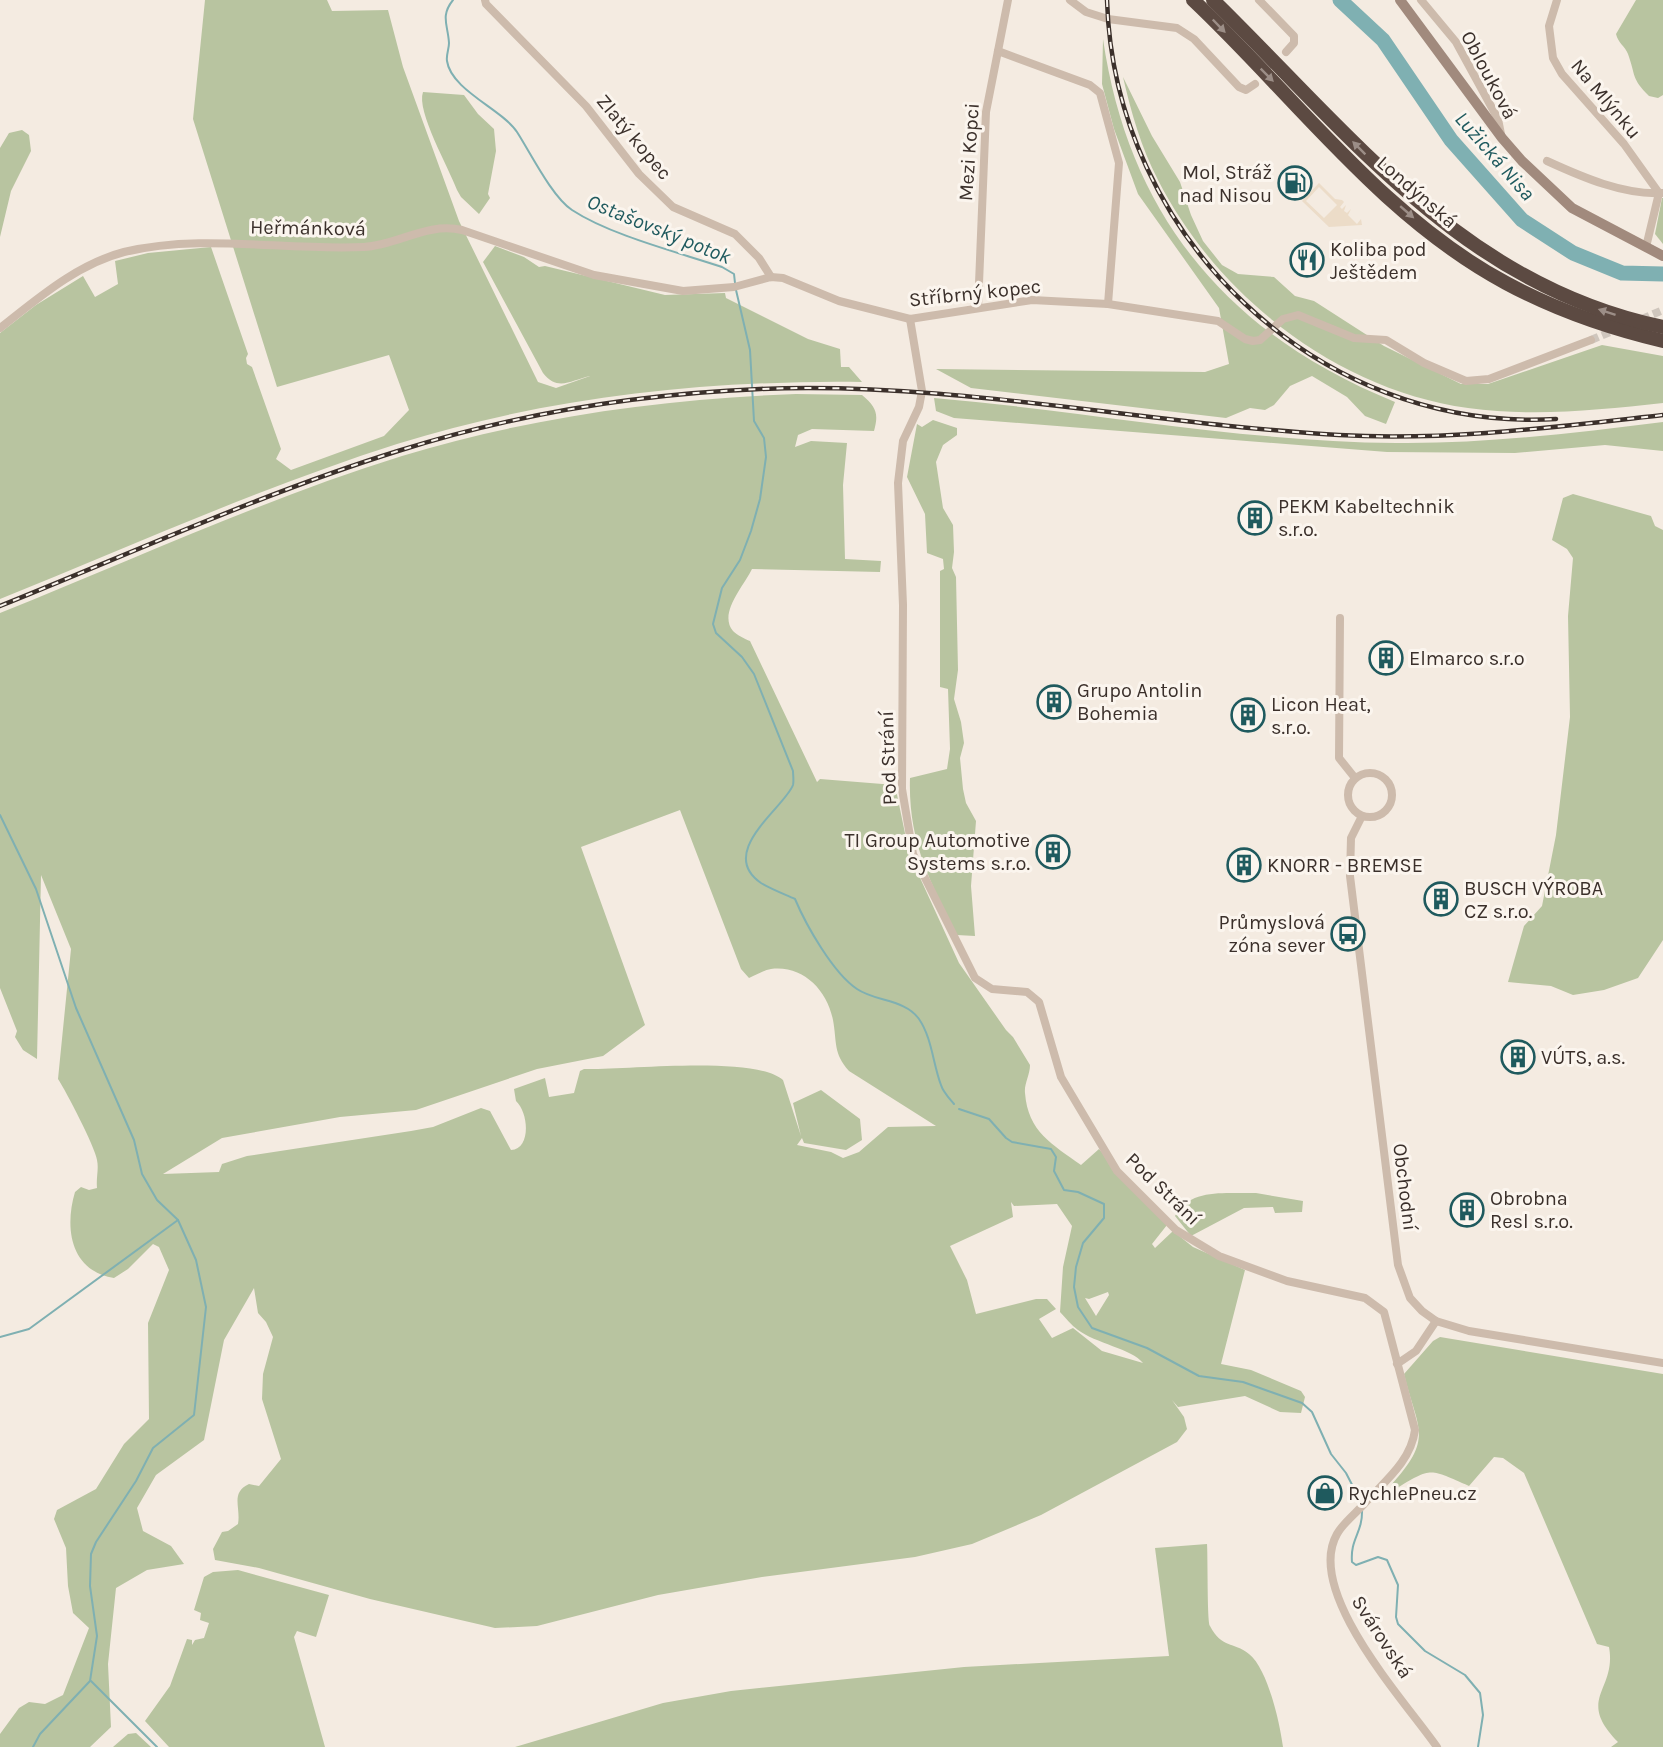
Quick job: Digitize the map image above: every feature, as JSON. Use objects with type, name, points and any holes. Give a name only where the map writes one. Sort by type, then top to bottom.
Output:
[{"type":"highway","name":"Londýnská","points":[[1193,0],[1355,164],[1444,242],[1505,282],[1556,307],[1615,329],[1663,341]]},
{"type":"highway","name":"Londýnská","points":[[1212,0],[1388,177],[1456,233],[1497,261],[1552,291],[1614,314],[1663,327]]},
{"type":"street","name":"Zlatý kopec","points":[[485,0],[486,4],[586,106],[639,174],[673,207],[735,234],[759,258],[771,276]]},
{"type":"street","name":"Mezi Kopci","points":[[978,309],[986,112],[1008,0]]},
{"type":"street","points":[[1070,0],[1086,12],[1108,19],[1177,28],[1194,39],[1239,87],[1246,90],[1255,84]]},
{"type":"street","points":[[1259,0],[1294,36],[1294,43],[1286,52]]},
{"type":"street","points":[[1400,0],[1502,138],[1572,208],[1663,256]]},
{"type":"street","name":"Oblouková","points":[[1421,0],[1456,42],[1498,119],[1502,138]]},
{"type":"street","name":"Na Mlýnku","points":[[1557,0],[1549,26],[1553,58],[1562,74],[1623,144],[1661,193]]},
{"type":"street","points":[[998,51],[1090,86],[1100,93],[1119,163],[1108,304]]},
{"type":"street","points":[[1547,161],[1629,191],[1647,194],[1661,193],[1646,247]]},
{"type":"street","name":"Heřmánková","points":[[0,328],[71,276],[123,253],[192,242],[369,247],[445,227],[462,230],[594,275],[683,291],[734,287],[771,276]]},
{"type":"street","name":"Stříbrný kopec","points":[[771,276],[783,278],[839,301],[910,319],[1032,300],[1108,304],[1218,321],[1252,341],[1260,339],[1283,319],[1298,315],[1354,338],[1386,340],[1424,363],[1466,381],[1489,379],[1591,340]]},
{"type":"street","name":"Pod Strání","points":[[910,319],[922,390],[919,407],[903,441],[898,483],[903,604],[902,789],[913,854],[975,978],[992,989],[1027,992],[1039,1002],[1061,1077],[1117,1171],[1176,1230],[1220,1256],[1287,1281],[1365,1298],[1384,1312],[1397,1364]]},
{"type":"street","points":[[1340,618],[1339,758],[1354,778]]},
{"type":"street","points":[[1370,772],[1378,774],[1385,778],[1392,792],[1389,807],[1382,814],[1372,817],[1362,816],[1350,805],[1347,797],[1349,787],[1354,778],[1370,772]]},
{"type":"street","name":"Obchodní","points":[[1362,816],[1351,838],[1350,876],[1398,1265],[1410,1298],[1436,1321],[1469,1331],[1663,1363]]},
{"type":"street","points":[[1397,1364],[1416,1351],[1436,1321]]},
{"type":"street","name":"Svárovská","points":[[1397,1364],[1414,1430],[1413,1440],[1405,1459],[1337,1533],[1330,1567],[1331,1582],[1341,1607],[1372,1658],[1437,1747]]},
{"type":"green space","points":[[205,0],[327,0],[332,11],[388,10],[403,67],[459,221],[538,382],[556,388],[590,376],[559,383],[549,379],[543,373],[483,262],[495,246],[524,257],[539,267],[545,266],[665,295],[725,293],[726,298],[808,339],[840,349],[841,367],[849,367],[862,382],[744,384],[685,388],[569,403],[454,428],[397,444],[296,479],[0,599],[0,333],[36,305],[83,276],[95,297],[118,284],[115,261],[148,253],[211,247],[248,354],[247,364],[252,367],[281,449],[276,459],[291,470],[384,436],[409,410],[389,355],[277,387],[193,119]]},
{"type":"green space","points":[[1636,0],[1663,0],[1663,95],[1658,98],[1649,96],[1639,85],[1628,54],[1616,34]]},
{"type":"green space","points":[[1103,39],[1116,103],[1136,161],[1163,214],[1196,262],[1237,305],[1283,342],[1336,374],[1395,402],[1386,424],[1365,416],[1347,397],[1312,376],[1290,386],[1274,405],[1265,410],[1250,408],[1226,418],[971,388],[936,369],[1205,372],[1229,364],[1219,308],[1138,194],[1114,129],[1102,84]]},
{"type":"green space","points":[[1123,77],[1152,136],[1180,182],[1203,241],[1222,265],[1238,274],[1274,277],[1295,296],[1314,301],[1384,346],[1461,384],[1488,384],[1602,345],[1663,356],[1663,403],[1542,412],[1468,408],[1419,398],[1373,381],[1328,359],[1286,331],[1247,298],[1213,262],[1183,222],[1146,155]]},
{"type":"green space","points":[[423,92],[464,95],[478,114],[494,129],[496,151],[488,194],[490,198],[479,214],[461,197],[434,140],[424,112]]},
{"type":"green space","points":[[22,130],[29,135],[31,151],[11,191],[0,237],[0,148],[9,133]]},
{"type":"green space","points":[[1663,198],[1663,244],[1655,234]]},
{"type":"green space","points":[[796,394],[862,395],[870,403],[876,415],[874,431],[812,429],[798,435],[795,447],[811,441],[847,443],[843,485],[845,559],[881,561],[880,572],[752,569],[730,608],[729,624],[733,631],[750,641],[817,782],[820,779],[895,785],[907,843],[921,880],[959,963],[1013,1037],[1030,1065],[1025,1093],[1027,1106],[1036,1127],[1051,1143],[1081,1165],[1099,1149],[1167,1225],[1152,1244],[1155,1248],[1173,1231],[1193,1247],[1245,1270],[1221,1364],[1251,1370],[1301,1391],[1305,1397],[1301,1413],[1280,1412],[1245,1396],[1178,1407],[1172,1400],[1184,1417],[1187,1429],[1177,1442],[1041,1515],[972,1544],[915,1557],[762,1577],[658,1595],[537,1626],[495,1628],[370,1599],[259,1568],[215,1560],[213,1549],[222,1532],[238,1524],[237,1501],[240,1492],[249,1484],[259,1486],[281,1459],[262,1399],[263,1374],[273,1337],[266,1322],[258,1313],[254,1288],[224,1340],[204,1440],[156,1475],[137,1508],[143,1531],[171,1546],[184,1564],[147,1570],[116,1588],[108,1664],[111,1727],[90,1747],[0,1747],[0,1734],[19,1708],[29,1702],[45,1704],[63,1695],[89,1628],[73,1613],[68,1586],[66,1548],[54,1519],[57,1510],[96,1489],[124,1444],[149,1419],[148,1323],[169,1270],[159,1247],[153,1244],[128,1269],[114,1278],[88,1267],[74,1246],[70,1220],[75,1192],[81,1187],[89,1190],[97,1188],[98,1163],[86,1132],[58,1079],[71,949],[41,875],[37,1059],[23,1050],[15,1037],[17,1031],[0,988],[0,613],[250,510],[351,473],[450,442],[597,412],[696,400]],"holes":[[[680,810],[741,969],[749,978],[768,970],[783,969],[803,975],[812,982],[830,1009],[838,1053],[849,1071],[936,1126],[888,1127],[859,1152],[843,1158],[831,1152],[797,1145],[802,1138],[804,1143],[846,1150],[862,1140],[860,1119],[821,1090],[793,1103],[801,1136],[783,1080],[768,1072],[719,1066],[584,1069],[580,1071],[574,1093],[549,1097],[545,1078],[514,1089],[516,1101],[524,1114],[526,1130],[522,1144],[511,1150],[490,1111],[481,1108],[433,1127],[247,1156],[222,1164],[219,1172],[163,1174],[222,1138],[340,1117],[416,1110],[537,1069],[603,1056],[645,1025],[581,847]],[[1011,1202],[1014,1206],[1057,1204],[1072,1226],[1063,1267],[1060,1312],[1085,1335],[1131,1354],[1143,1363],[1102,1351],[1073,1328],[1052,1338],[1039,1319],[1056,1309],[1047,1299],[1036,1299],[976,1314],[967,1280],[950,1246],[1013,1217]],[[1108,1292],[1109,1295],[1096,1316],[1085,1298],[1089,1299]]]},
{"type":"green space","points":[[934,398],[1223,432],[1396,443],[1496,440],[1663,422],[1663,451],[1605,445],[1515,453],[1387,452],[954,418],[936,411]]},
{"type":"green space","points":[[933,420],[957,428],[957,435],[943,445],[936,462],[943,508],[953,525],[952,568],[956,577],[958,670],[954,699],[964,743],[960,758],[963,789],[966,803],[976,821],[971,886],[975,936],[957,935],[929,878],[917,841],[910,800],[910,778],[947,769],[950,749],[948,689],[940,687],[940,571],[944,569],[943,559],[927,553],[925,514],[907,477],[917,424],[922,427]]},
{"type":"green space","points":[[1573,494],[1651,516],[1655,526],[1663,530],[1663,940],[1638,978],[1604,990],[1573,995],[1551,986],[1508,982],[1524,926],[1542,906],[1556,835],[1570,717],[1568,616],[1573,558],[1567,549],[1552,540],[1563,498]]},
{"type":"green space","points":[[1222,1193],[1256,1193],[1303,1201],[1302,1212],[1275,1213],[1273,1207],[1244,1208],[1191,1236],[1175,1216],[1190,1200],[1200,1196]]},
{"type":"green space","points":[[1440,1337],[1663,1374],[1663,1747],[1611,1747],[1618,1742],[1606,1727],[1598,1704],[1608,1674],[1609,1647],[1597,1644],[1524,1473],[1503,1458],[1494,1457],[1469,1486],[1438,1473],[1424,1474],[1394,1490],[1391,1485],[1405,1469],[1418,1443],[1417,1421],[1404,1374],[1433,1341]]},
{"type":"green space","points":[[1207,1544],[1210,1626],[1223,1642],[1243,1650],[1256,1661],[1272,1698],[1283,1747],[515,1747],[663,1703],[731,1691],[964,1667],[1169,1656],[1155,1548]]},
{"type":"green space","points":[[238,1570],[329,1595],[316,1637],[297,1631],[294,1637],[325,1747],[169,1747],[145,1721],[170,1686],[187,1639],[192,1640],[192,1645],[195,1640],[204,1638],[209,1623],[200,1620],[201,1613],[194,1610],[204,1577],[213,1572]]},
{"type":"green space","points":[[136,1733],[151,1747],[113,1747],[128,1734]]},
{"type":"shaded area","points":[[1319,183],[1335,199],[1342,200],[1344,202],[1340,207],[1342,209],[1346,205],[1344,211],[1347,213],[1351,209],[1348,215],[1357,224],[1361,219],[1362,225],[1329,227],[1302,201]],"holes":[[[1319,187],[1337,205],[1324,218],[1306,201]]]},
{"type":"waterway","name":"Ostašovský potok","points":[[453,0],[446,16],[449,43],[447,59],[451,71],[467,90],[501,116],[517,132],[549,185],[564,204],[588,219],[624,235],[722,267],[734,274],[735,283]]},
{"type":"waterway","name":"Lužická Nisa","points":[[1340,0],[1383,40],[1451,140],[1522,220],[1573,253],[1622,273],[1663,274]]},
{"type":"waterway","name":"Ostašovský potok","points":[[736,290],[750,350],[754,421],[764,438],[766,457],[760,499],[751,531],[740,560],[722,588],[713,624],[716,633],[742,657],[754,674],[793,771],[793,785],[749,844],[746,858],[749,871],[761,883],[795,899],[821,948],[848,982],[865,993],[906,1008],[919,1019],[927,1034],[942,1088],[954,1104]]},
{"type":"waterway","points":[[0,815],[36,889],[76,1008],[134,1140],[142,1174],[157,1200],[178,1220],[196,1260],[206,1307],[194,1415],[153,1448],[136,1481],[96,1542],[91,1554],[90,1586],[97,1636],[90,1681],[40,1734],[33,1747]]},
{"type":"waterway","name":"Ostašovský potok","points":[[959,1109],[989,1119],[1012,1142],[1051,1149],[1056,1157],[1054,1171],[1064,1190],[1078,1192],[1104,1204],[1104,1218],[1083,1243],[1076,1267],[1074,1287],[1078,1307],[1092,1328],[1147,1348],[1199,1376],[1243,1382],[1302,1403],[1312,1412],[1331,1454],[1346,1473],[1362,1504]]},
{"type":"waterway","points":[[0,1337],[29,1329],[178,1220]]},
{"type":"waterway","name":"Ostašovský potok","points":[[1362,1509],[1352,1562],[1356,1565],[1378,1557],[1387,1560],[1398,1585],[1396,1617],[1398,1624],[1425,1651],[1465,1675],[1480,1693],[1483,1715],[1478,1747]]},
{"type":"waterway","points":[[91,1681],[157,1747]]},
{"type":"tunnel","points":[[1642,319],[1663,310]]},
{"type":"tunnel","points":[[1591,340],[1617,329]]},
{"type":"railway","points":[[1107,0],[1118,86],[1146,167],[1189,240],[1244,303],[1311,355],[1386,393],[1468,415],[1556,419]]},
{"type":"railway","points":[[0,606],[297,485],[398,451],[487,426],[623,401],[760,389],[833,388],[905,391],[978,397],[1266,430],[1380,436],[1501,432],[1663,415]]},
{"type":"place","name":"Mol, Stráž nad Nisou","points":[[1295,183]]},
{"type":"place","name":"Koliba pod Ještědem","points":[[1307,260]]},
{"type":"place","name":"PEKM Kabeltechnik s.r.o.","points":[[1255,518]]},
{"type":"place","name":"Elmarco s.r.o","points":[[1386,658]]},
{"type":"place","name":"Grupo Antolin Bohemia","points":[[1054,702]]},
{"type":"place","name":"Licon Heat, s.r.o.","points":[[1248,715]]},
{"type":"place","name":"TI Group Automotive Systems s.r.o.","points":[[1053,852]]},
{"type":"place","name":"KNORR - BREMSE","points":[[1244,865]]},
{"type":"place","name":"BUSCH VÝROBA CZ s.r.o.","points":[[1441,899]]},
{"type":"place","name":"Průmyslová zóna sever","points":[[1348,934]]},
{"type":"place","name":"VÚTS, a.s.","points":[[1518,1057]]},
{"type":"place","name":"Obrobna Resl s.r.o.","points":[[1467,1210]]},
{"type":"place","name":"RychlePneu.cz","points":[[1325,1493]]}]
